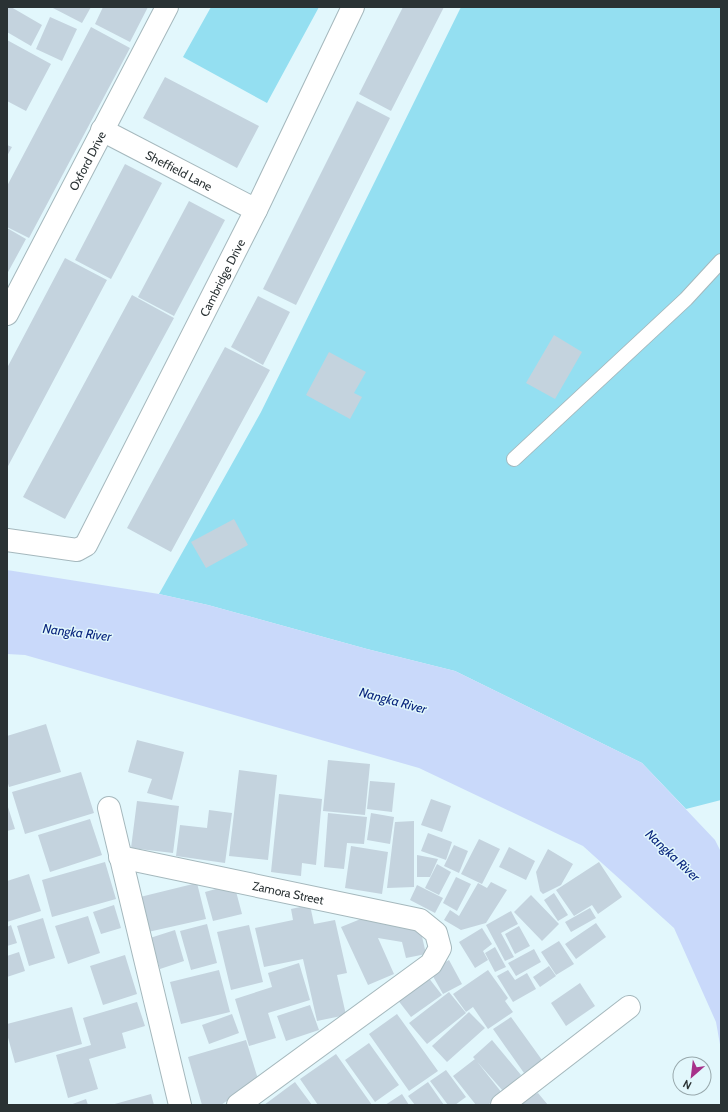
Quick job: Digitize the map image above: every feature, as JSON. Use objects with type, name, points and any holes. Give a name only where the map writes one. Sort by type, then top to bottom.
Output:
[{"type":"street","name":"Oxford Drive","points":[[7,314],[167,7]]},
{"type":"street","name":"Cambridge Drive","points":[[7,540],[76,550],[86,545],[256,210],[353,7]]},
{"type":"street","name":"Sheffield Lane","points":[[102,130],[256,210]]},
{"type":"street","points":[[108,808],[180,1105]]},
{"type":"street","name":"Zamora Street","points":[[120,857],[420,920],[436,933],[440,948],[431,964],[238,1105]]},
{"type":"street","points":[[502,1105],[629,1007]]},
{"type":"lane","points":[[514,459],[686,299],[721,261]]},
{"type":"shaded area","points":[[211,7],[319,7],[267,103],[183,57]]},
{"type":"shaded area","points":[[461,7],[721,7],[721,800],[686,809],[642,763],[455,671],[367,649],[208,605],[159,594],[261,412]]},
{"type":"water","name":"Nangka River","points":[[7,570],[159,594],[208,605],[367,649],[455,671],[642,763],[715,840],[721,852],[721,1050],[716,1022],[674,928],[583,846],[419,768],[25,655],[7,654]]},
{"type":"building","points":[[7,7],[11,7],[42,25],[31,46],[7,32]]},
{"type":"building","points":[[51,7],[91,7],[82,23]]},
{"type":"building","points":[[103,7],[148,7],[130,42],[95,24]]},
{"type":"building","points":[[403,7],[444,7],[391,111],[359,94]]},
{"type":"building","points":[[50,17],[77,29],[62,61],[36,49]]},
{"type":"building","points":[[91,27],[130,48],[29,238],[7,227],[7,186]]},
{"type":"building","points":[[7,40],[51,64],[26,111],[7,101]]},
{"type":"building","points":[[165,77],[259,126],[237,168],[143,118]]},
{"type":"building","points":[[357,101],[390,118],[296,305],[263,289]]},
{"type":"building","points":[[7,145],[12,147],[7,156]]},
{"type":"building","points":[[125,164],[162,183],[111,279],[75,260]]},
{"type":"building","points":[[189,201],[225,220],[174,316],[138,297]]},
{"type":"building","points":[[7,228],[26,239],[7,274]]},
{"type":"building","points":[[65,258],[107,280],[7,468],[7,368]]},
{"type":"building","points":[[132,295],[174,318],[65,519],[23,497]]},
{"type":"building","points":[[258,296],[290,312],[263,365],[231,347]]},
{"type":"building","points":[[554,335],[582,352],[555,399],[526,383]]},
{"type":"building","points":[[225,347],[270,370],[171,552],[127,528]]},
{"type":"building","points":[[329,352],[366,372],[354,393],[362,397],[350,419],[306,395]]},
{"type":"building","points":[[234,519],[248,545],[206,568],[191,542]]},
{"type":"building","points":[[46,724],[61,772],[9,787],[7,780],[7,736]]},
{"type":"building","points":[[137,740],[184,752],[172,800],[147,793],[152,779],[128,772]]},
{"type":"building","points":[[328,760],[370,764],[365,815],[323,811]]},
{"type":"building","points":[[239,770],[277,775],[268,860],[229,856]]},
{"type":"building","points":[[81,772],[94,813],[25,834],[12,792]]},
{"type":"building","points":[[370,781],[395,783],[392,812],[367,809]]},
{"type":"building","points":[[279,794],[322,799],[316,865],[302,863],[301,876],[271,872]]},
{"type":"building","points":[[431,799],[451,806],[442,832],[421,825]]},
{"type":"building","points":[[137,801],[179,806],[173,853],[131,848]]},
{"type":"building","points":[[7,804],[15,829],[7,831]]},
{"type":"building","points":[[209,810],[232,813],[225,863],[176,856],[180,825],[207,828]]},
{"type":"building","points":[[328,813],[367,817],[364,844],[347,843],[344,869],[324,867]]},
{"type":"building","points":[[371,813],[394,817],[390,844],[367,840]]},
{"type":"building","points":[[90,819],[102,855],[50,872],[38,835]]},
{"type":"building","points":[[414,821],[414,887],[387,888],[395,822]]},
{"type":"building","points":[[428,833],[452,842],[446,860],[421,851]]},
{"type":"building","points":[[479,839],[500,849],[482,884],[461,874]]},
{"type":"building","points":[[454,845],[468,851],[459,873],[444,866]]},
{"type":"building","points":[[351,846],[388,852],[382,894],[345,888]]},
{"type":"building","points":[[509,847],[535,861],[526,880],[499,867]]},
{"type":"building","points":[[548,849],[573,864],[561,885],[543,894],[540,891],[536,872]]},
{"type":"building","points":[[417,855],[438,859],[430,877],[417,877]]},
{"type":"building","points":[[105,862],[116,899],[52,917],[42,880]]},
{"type":"building","points":[[599,862],[622,897],[598,914],[592,905],[574,916],[556,890]]},
{"type":"building","points":[[437,864],[451,872],[439,895],[425,888]]},
{"type":"building","points":[[29,874],[41,911],[7,922],[7,881]]},
{"type":"building","points":[[456,877],[471,884],[457,911],[443,903]]},
{"type":"building","points":[[491,882],[507,890],[486,923],[461,930],[444,920],[450,910],[459,916],[478,883],[487,888]]},
{"type":"building","points":[[197,883],[206,919],[148,932],[140,897]]},
{"type":"building","points":[[234,884],[242,914],[213,921],[205,892]]},
{"type":"building","points":[[417,885],[443,898],[435,913],[410,900]]},
{"type":"building","points":[[554,893],[568,915],[558,921],[544,900]]},
{"type":"building","points":[[531,895],[559,924],[542,941],[514,912]]},
{"type":"building","points":[[114,905],[121,928],[101,934],[93,912]]},
{"type":"building","points":[[310,905],[314,924],[335,920],[347,973],[337,975],[346,1015],[317,1021],[303,959],[264,967],[255,928],[293,920],[291,909]]},
{"type":"building","points":[[590,908],[596,918],[571,932],[565,922]]},
{"type":"building","points":[[511,911],[518,924],[501,933],[514,957],[505,961],[486,925]]},
{"type":"building","points":[[88,916],[100,953],[68,964],[55,926]]},
{"type":"building","points":[[368,916],[421,932],[426,954],[406,958],[402,942],[378,938],[394,974],[368,985],[341,927]]},
{"type":"building","points":[[43,918],[55,958],[29,966],[17,926]]},
{"type":"building","points":[[596,923],[606,937],[576,959],[565,944]]},
{"type":"building","points":[[207,924],[217,963],[191,970],[180,931]]},
{"type":"building","points":[[11,925],[17,943],[7,946],[7,927]]},
{"type":"building","points":[[249,925],[263,982],[231,990],[217,932]]},
{"type":"building","points":[[519,926],[530,946],[515,954],[505,934]]},
{"type":"building","points":[[482,928],[492,944],[483,951],[488,960],[475,968],[459,942]]},
{"type":"building","points":[[175,930],[184,961],[160,969],[150,938]]},
{"type":"building","points":[[559,941],[574,964],[556,975],[541,952]]},
{"type":"building","points":[[495,947],[506,967],[495,972],[485,953]]},
{"type":"building","points":[[534,949],[541,962],[516,976],[508,963]]},
{"type":"building","points":[[19,952],[25,971],[7,977],[7,956]]},
{"type":"building","points":[[125,955],[137,994],[103,1005],[90,966]]},
{"type":"building","points":[[449,960],[462,984],[443,994],[430,971]]},
{"type":"building","points":[[299,963],[310,1000],[268,1013],[276,1038],[249,1046],[235,999],[272,987],[268,973]]},
{"type":"building","points":[[549,966],[556,976],[540,987],[533,977]]},
{"type":"building","points":[[219,970],[230,1012],[181,1024],[170,982]]},
{"type":"building","points":[[488,970],[508,998],[505,1001],[513,1012],[488,1029],[473,1007],[466,1012],[453,994]]},
{"type":"building","points":[[508,970],[515,980],[527,973],[536,989],[513,1002],[497,976]]},
{"type":"building","points":[[428,977],[442,995],[411,1017],[397,999]]},
{"type":"building","points":[[580,983],[595,1006],[566,1026],[551,1003]]},
{"type":"building","points":[[449,992],[466,1013],[427,1044],[409,1023]]},
{"type":"building","points":[[137,1002],[145,1026],[122,1033],[126,1048],[89,1059],[98,1089],[68,1098],[56,1055],[91,1045],[83,1018]]},
{"type":"building","points":[[310,1005],[319,1030],[286,1041],[277,1016]]},
{"type":"building","points":[[72,1007],[82,1044],[15,1063],[7,1034],[7,1024]]},
{"type":"building","points":[[469,1012],[485,1028],[447,1062],[432,1046]]},
{"type":"building","points":[[232,1014],[239,1033],[209,1044],[202,1025]]},
{"type":"building","points":[[397,1014],[438,1071],[409,1091],[369,1034]]},
{"type":"building","points":[[511,1017],[542,1060],[524,1073],[493,1029]]},
{"type":"building","points":[[246,1040],[258,1079],[221,1105],[202,1105],[188,1057]]},
{"type":"building","points":[[492,1040],[521,1075],[503,1091],[473,1057]]},
{"type":"building","points":[[369,1043],[399,1085],[375,1102],[345,1060]]},
{"type":"building","points":[[336,1054],[372,1105],[318,1105],[300,1079]]},
{"type":"building","points":[[475,1059],[502,1093],[488,1105],[476,1105],[453,1076]]},
{"type":"building","points":[[446,1070],[466,1097],[455,1105],[448,1105],[430,1081]]},
{"type":"building","points":[[295,1082],[312,1105],[264,1105]]},
{"type":"building","points":[[428,1082],[444,1105],[415,1105],[408,1096]]},
{"type":"building","points":[[538,1093],[548,1105],[514,1105],[513,1103]]},
{"type":"building","points":[[151,1094],[154,1105],[111,1105]]},
{"type":"building","points":[[402,1094],[409,1105],[385,1105]]},
{"type":"building","points":[[86,1099],[88,1105],[70,1105]]}]
